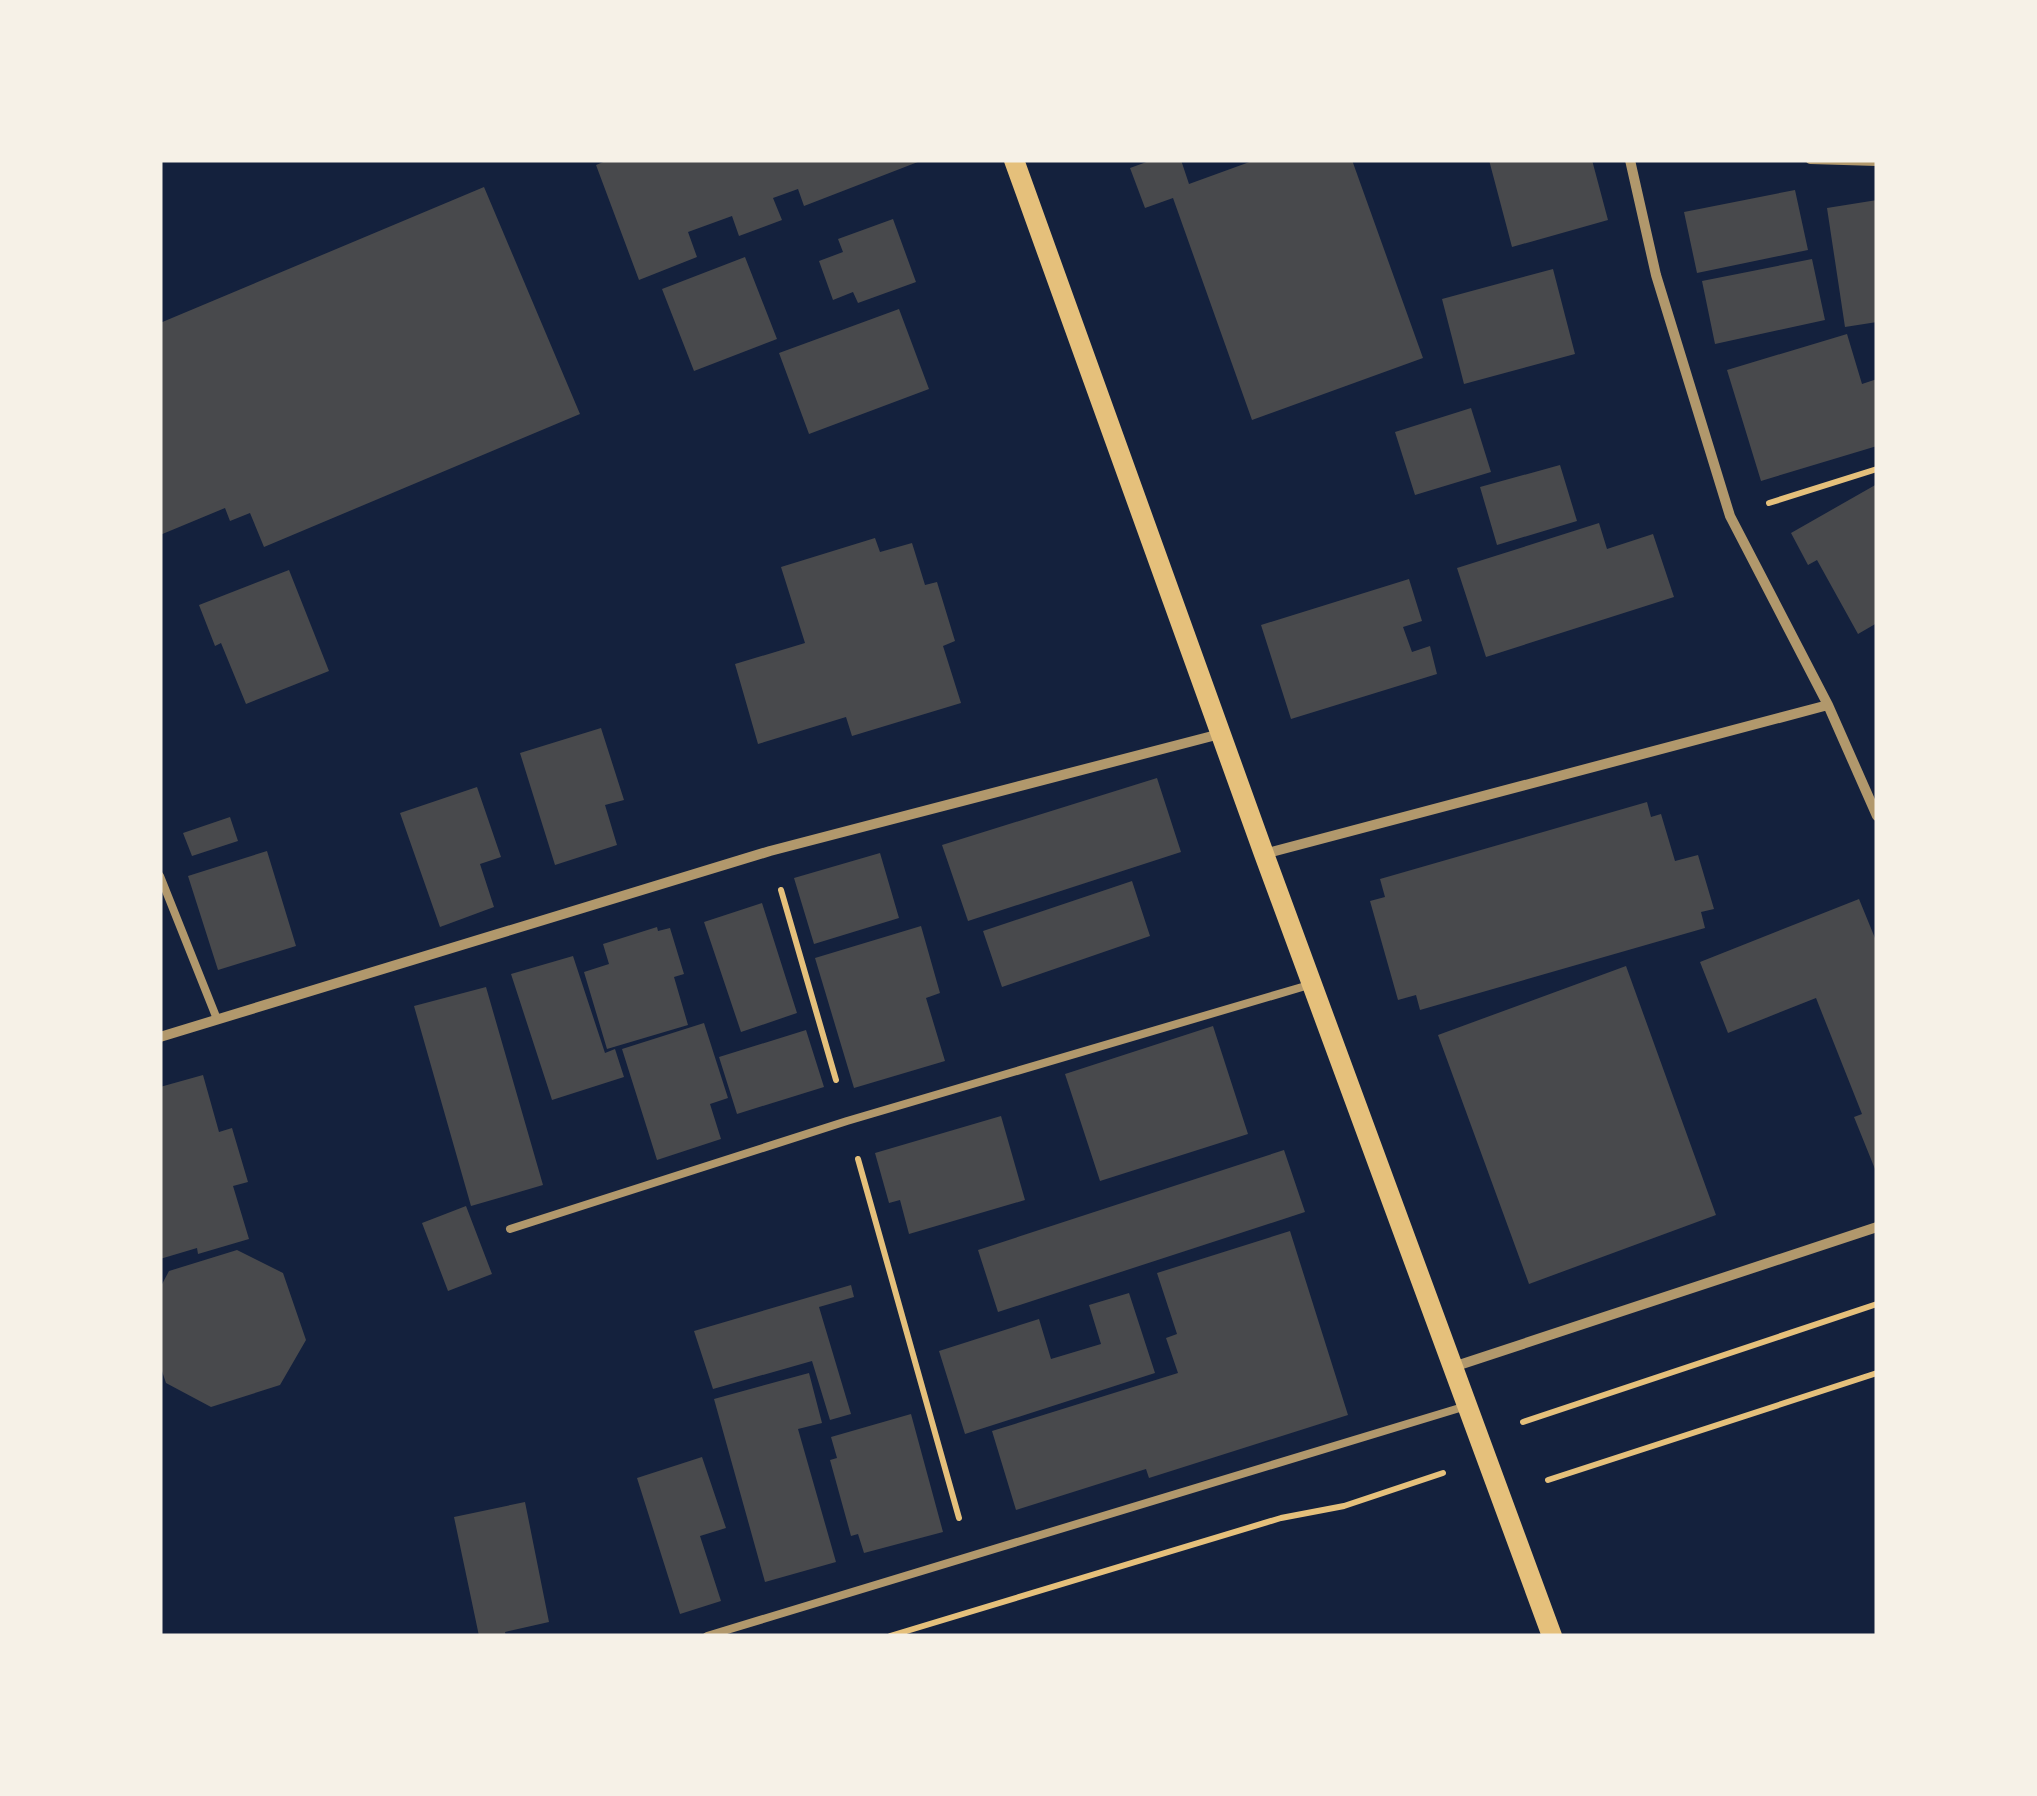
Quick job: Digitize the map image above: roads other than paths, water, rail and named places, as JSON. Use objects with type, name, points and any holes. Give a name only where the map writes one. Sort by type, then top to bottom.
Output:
[{"type":"main road","points":[[1014,160],[1220,734],[1552,1636]]},
{"type":"street","points":[[1630,160],[1656,275],[1730,516],[1828,704],[1877,816]]},
{"type":"street","points":[[1264,854],[1828,704]]},
{"type":"street","points":[[160,1037],[770,851],[1220,734]]},
{"type":"street","points":[[1453,1366],[1877,1227]]},
{"type":"lane","points":[[1810,160],[1877,162]]},
{"type":"lane","points":[[160,876],[217,1020]]},
{"type":"lane","points":[[510,1229],[848,1121],[1312,984]]},
{"type":"lane","points":[[707,1636],[1468,1406]]}]
